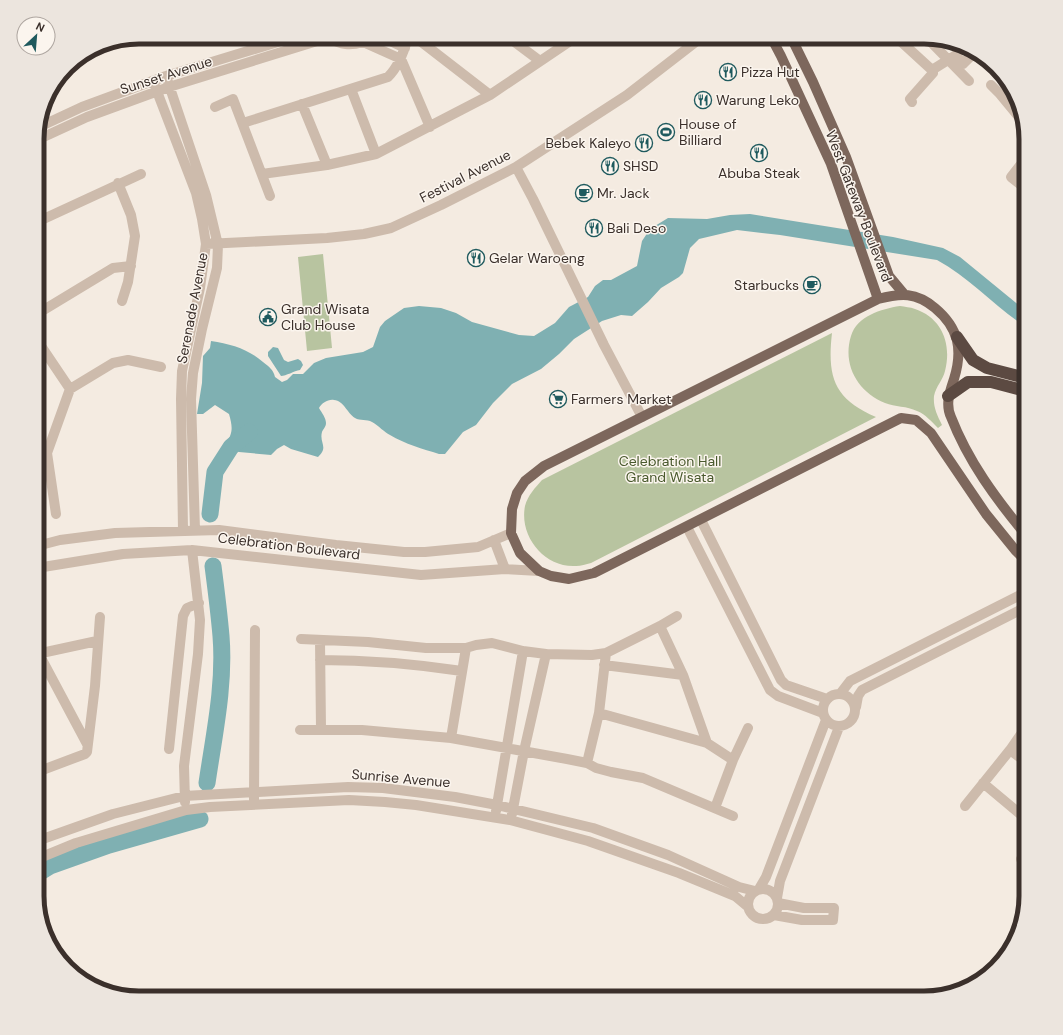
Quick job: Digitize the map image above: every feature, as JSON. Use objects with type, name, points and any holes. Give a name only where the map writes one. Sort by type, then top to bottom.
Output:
[{"type":"highway","points":[[957,337],[973,360],[987,368],[1019,376]]},
{"type":"highway","points":[[948,396],[968,382],[991,382],[1019,389]]},
{"type":"main road","name":"West Gateway Boulevard","points":[[775,44],[831,164],[878,299]]},
{"type":"main road","name":"West Gateway Boulevard","points":[[794,44],[846,156],[889,276],[904,294]]},
{"type":"main road","points":[[831,164],[846,156]]},
{"type":"main road","points":[[1019,527],[1000,504],[975,467],[950,416],[948,396],[959,359],[957,337],[950,324],[941,313],[916,297],[904,294],[878,299],[544,466],[524,481],[517,493],[512,509],[511,533],[520,553],[539,571],[551,576],[569,579],[594,573],[901,418],[916,420],[931,433],[986,514],[1019,554]]},
{"type":"street","name":"Sunset Avenue","points":[[45,124],[74,111],[166,76],[271,44]]},
{"type":"street","name":"Sunset Avenue","points":[[44,137],[78,121],[157,91],[310,44]]},
{"type":"street","points":[[339,44],[356,44]]},
{"type":"street","points":[[373,44],[401,59],[430,126]]},
{"type":"street","points":[[397,44],[405,48]]},
{"type":"street","points":[[242,123],[388,77],[401,59],[406,44]]},
{"type":"street","points":[[424,44],[490,95]]},
{"type":"street","points":[[517,44],[540,61]]},
{"type":"street","points":[[262,174],[327,165],[376,154],[490,95],[566,44]]},
{"type":"street","name":"Festival Avenue","points":[[206,244],[218,245],[327,238],[364,234],[391,228],[441,205],[516,167],[627,95],[693,44]]},
{"type":"street","points":[[904,44],[932,70]]},
{"type":"street","points":[[933,44],[969,81]]},
{"type":"street","points":[[912,102],[910,99],[933,73],[932,70],[956,55],[963,64],[971,56]]},
{"type":"street","name":"Serenade Avenue","points":[[166,76],[206,195],[218,245],[216,268],[193,373],[191,398],[195,530]]},
{"type":"street","name":"Serenade Avenue","points":[[154,81],[196,193],[206,244],[200,288],[182,371],[183,530]]},
{"type":"street","points":[[991,85],[1016,113]]},
{"type":"street","points":[[351,89],[376,154]]},
{"type":"street","points":[[1000,94],[1005,89]]},
{"type":"street","points":[[215,107],[233,99],[270,196]]},
{"type":"street","points":[[302,104],[327,165]]},
{"type":"street","points":[[74,111],[78,121]]},
{"type":"street","points":[[516,167],[533,198],[596,331],[642,418]]},
{"type":"street","points":[[1019,167],[1011,177],[1019,183]]},
{"type":"street","points":[[44,219],[141,174]]},
{"type":"street","points":[[118,184],[131,215],[135,236],[122,301]]},
{"type":"street","points":[[44,310],[113,268],[130,266]]},
{"type":"street","points":[[44,350],[70,389]]},
{"type":"street","points":[[56,514],[47,453],[70,389],[113,363],[128,360],[161,367]]},
{"type":"street","points":[[701,520],[781,680],[786,685],[827,699]]},
{"type":"street","points":[[687,527],[770,690],[778,696],[824,717],[832,725],[839,727],[846,726],[852,721],[856,714],[858,696],[862,690],[1019,611]]},
{"type":"street","name":"Celebration Boulevard","points":[[44,544],[60,540],[115,533],[183,530],[229,530],[336,545],[404,552],[426,552],[478,547],[511,533]]},
{"type":"street","points":[[494,540],[505,569]]},
{"type":"street","points":[[186,810],[184,796],[184,766],[200,627],[192,550]]},
{"type":"street","name":"Celebration Boulevard","points":[[44,567],[123,554],[192,550],[421,575],[505,569],[539,571]]},
{"type":"street","points":[[840,694],[850,681],[1019,596]]},
{"type":"street","points":[[169,749],[182,616],[188,608],[198,603]]},
{"type":"street","points":[[301,639],[368,642],[426,648],[466,648],[492,643],[523,651],[581,656],[606,653],[677,616]]},
{"type":"street","points":[[44,769],[85,754],[88,750],[87,744],[95,686],[100,617]]},
{"type":"street","points":[[660,626],[683,675],[707,743]]},
{"type":"street","points":[[254,806],[255,630]]},
{"type":"street","points":[[320,640],[321,730]]},
{"type":"street","points":[[44,653],[98,642]]},
{"type":"street","points":[[451,738],[466,648]]},
{"type":"street","points":[[494,818],[523,651]]},
{"type":"street","points":[[586,763],[599,713],[606,653]]},
{"type":"street","points":[[510,820],[546,654]]},
{"type":"street","points":[[320,660],[432,666],[462,671]]},
{"type":"street","points":[[44,665],[87,744]]},
{"type":"street","points":[[604,665],[683,675]]},
{"type":"street","points":[[839,727],[780,882],[778,910],[768,919],[761,920],[754,917],[749,912],[747,906],[748,900],[751,894],[757,890],[766,877],[824,717],[823,706],[827,699],[832,695],[840,694],[847,695],[853,700],[856,707]]},
{"type":"street","points":[[599,713],[707,743],[733,760]]},
{"type":"street","points":[[715,808],[733,760],[748,728]]},
{"type":"street","points":[[300,730],[362,730],[451,738],[586,763],[611,772],[642,778],[733,816]]},
{"type":"street","points":[[965,806],[1019,737]]},
{"type":"street","points":[[1010,750],[1019,757]]},
{"type":"street","points":[[983,783],[1019,813]]},
{"type":"street","name":"Sunrise Avenue","points":[[44,839],[113,814],[184,796],[348,787],[383,788],[455,797],[513,808],[593,828],[668,855],[739,887],[757,890]]},
{"type":"street","name":"Sunrise Avenue","points":[[44,856],[76,843],[186,810],[210,807],[254,806],[349,800],[416,804],[510,820],[588,841],[679,873],[735,896],[747,906]]},
{"type":"street","points":[[757,890],[766,889],[773,892],[778,900],[804,908],[834,908],[833,920],[802,920],[774,915]]},
{"type":"green space","points":[[323,254],[332,348],[307,351],[298,257]]},
{"type":"green space","points":[[900,306],[915,309],[932,319],[943,333],[946,342],[947,361],[945,371],[934,396],[935,407],[942,425],[938,428],[920,412],[885,403],[875,398],[860,385],[854,376],[851,367],[849,347],[854,329],[859,323],[871,315],[885,309]]},
{"type":"green space","name":"Celebration Hall Grand Wisata","points":[[832,333],[831,362],[836,385],[842,394],[851,402],[862,410],[876,417],[591,563],[578,566],[564,565],[554,562],[544,556],[536,548],[530,539],[524,517],[526,502],[542,480]]},
{"type":"water","points":[[750,214],[893,237],[943,248],[960,257],[1019,305],[1019,322],[960,275],[937,260],[780,235],[737,230],[699,239],[690,248],[683,273],[679,277],[661,288],[632,316],[621,315],[602,321],[574,339],[541,369],[512,384],[493,403],[476,425],[463,432],[445,454],[439,454],[408,444],[388,434],[372,422],[355,418],[343,405],[334,400],[325,402],[319,408],[325,417],[326,426],[321,436],[323,450],[318,457],[291,449],[284,445],[271,455],[239,452],[225,445],[232,430],[229,414],[215,405],[203,414],[197,414],[202,383],[203,356],[210,348],[211,341],[245,350],[257,357],[269,367],[275,377],[282,382],[287,380],[293,374],[303,374],[314,363],[326,358],[363,352],[373,347],[380,327],[385,321],[404,308],[419,306],[441,308],[456,313],[472,322],[519,335],[534,336],[555,323],[569,307],[588,297],[595,286],[603,280],[611,280],[637,266],[642,241],[650,229],[668,218],[707,219],[730,215]]},
{"type":"water","points":[[273,347],[278,348],[284,360],[288,362],[298,359],[301,361],[303,365],[300,370],[281,376],[268,356],[268,352]]},
{"type":"waterway","points":[[210,514],[215,472],[231,447],[249,432]]},
{"type":"waterway","points":[[207,783],[218,710],[222,654],[213,566]]},
{"type":"waterway","points":[[44,870],[50,866],[109,845],[200,819]]},
{"type":"place","name":"Pizza Hut","points":[[728,72]]},
{"type":"place","name":"Warung Leko","points":[[703,100]]},
{"type":"place","name":"House of Billiard","points":[[666,132]]},
{"type":"place","name":"Bebek Kaleyo","points":[[644,143]]},
{"type":"place","name":"Abuba Steak","points":[[759,153]]},
{"type":"place","name":"SHSD","points":[[610,166]]},
{"type":"place","name":"Mr. Jack","points":[[584,193]]},
{"type":"place","name":"Bali Deso","points":[[594,228]]},
{"type":"place","name":"Gelar Waroeng","points":[[476,258]]},
{"type":"place","name":"Starbucks","points":[[812,285]]},
{"type":"place","name":"Grand Wisata Club House","points":[[268,317]]},
{"type":"place","name":"Farmers Market","points":[[558,399]]}]
